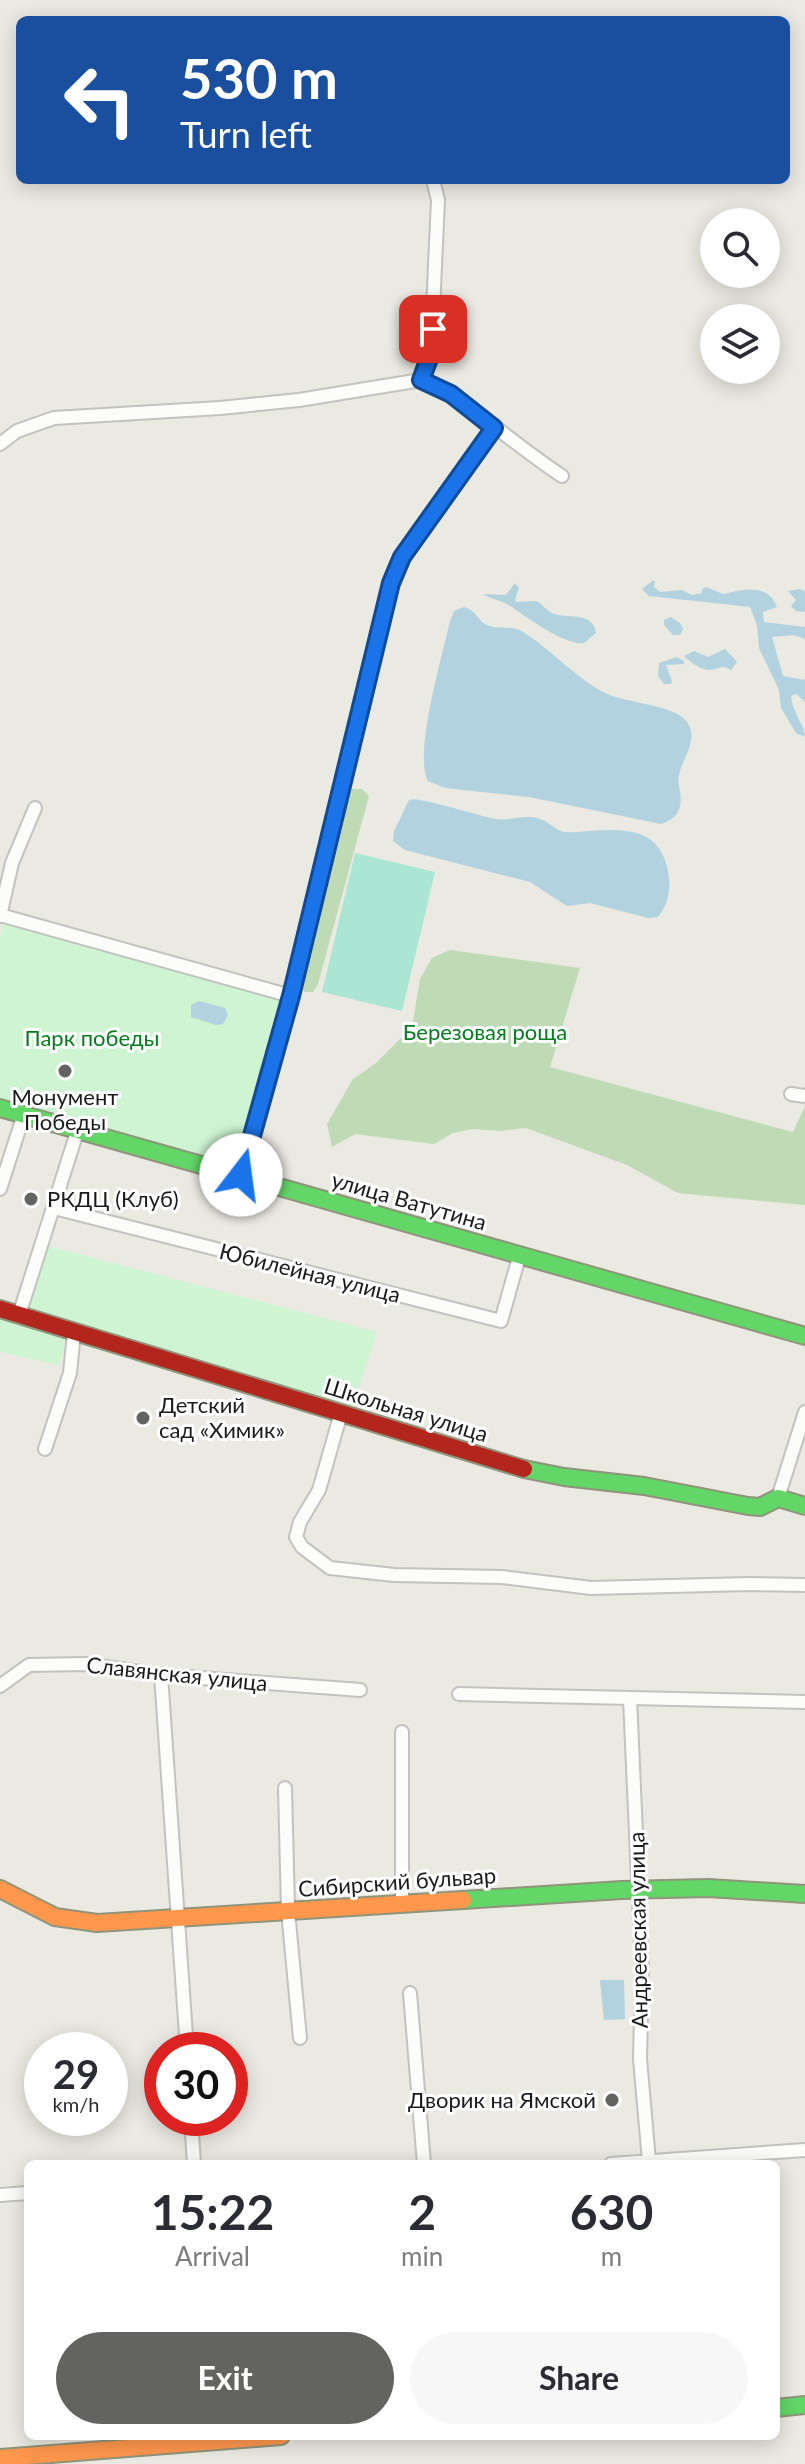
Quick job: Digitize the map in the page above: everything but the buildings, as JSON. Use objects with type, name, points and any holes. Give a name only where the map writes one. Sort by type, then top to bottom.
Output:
[{"type":"street","points":[[421,380],[431,353],[432,339],[438,200],[434,184]]},
{"type":"street","points":[[0,444],[17,431],[54,418],[299,400],[421,380],[451,394],[562,476]]},
{"type":"street","points":[[241,1175],[291,996],[391,583],[402,557],[494,428]]},
{"type":"street","points":[[35,808],[12,863],[0,915],[291,996]]},
{"type":"street","points":[[791,1094],[805,1096]]},
{"type":"street","name":"улица Ватутина","points":[[0,1108],[805,1336]]},
{"type":"street","points":[[0,1189],[3,1167],[24,1114]]},
{"type":"street","points":[[19,1315],[78,1129]]},
{"type":"street","name":"Юбилейная улица","points":[[54,1208],[501,1321],[519,1257]]},
{"type":"street","name":"Школьная улица","points":[[0,1309],[521,1468],[644,1486],[748,1506],[760,1507],[778,1498],[805,1506]]},
{"type":"street","points":[[45,1449],[70,1373],[74,1333]]},
{"type":"street","points":[[778,1498],[805,1412]]},
{"type":"street","points":[[341,1413],[319,1490],[300,1522],[296,1537],[302,1547],[330,1568],[394,1575],[502,1577],[591,1588],[805,1585]]},
{"type":"street","name":"Славянская улица","points":[[0,1686],[29,1665],[86,1664],[161,1675],[360,1690]]},
{"type":"street","points":[[161,1675],[186,2032]]},
{"type":"street","points":[[459,1694],[805,1702]]},
{"type":"street","name":"Андреевская улица","points":[[630,1698],[642,1970],[640,2059],[649,2160]]},
{"type":"street","points":[[402,1732],[402,1903]]},
{"type":"street","points":[[285,1788],[288,1911],[300,2038]]},
{"type":"street","name":"Сибирский бульвар","points":[[0,1889],[55,1917],[97,1923],[639,1889],[708,1888],[805,1894]]},
{"type":"street","points":[[410,1993],[424,2160]]},
{"type":"street","points":[[192,2136],[194,2160]]},
{"type":"street","points":[[663,2160],[805,2150]]},
{"type":"street","points":[[0,2195],[24,2193]]},
{"type":"street","points":[[780,2408],[805,2405]]},
{"type":"street","points":[[0,2458],[230,2440]]},
{"type":"green space","points":[[350,789],[362,789],[369,796],[318,984],[313,992],[305,992],[300,987]]},
{"type":"green space","points":[[355,853],[435,872],[402,1011],[322,992]]},
{"type":"green space","name":"Парк победы","points":[[4,921],[285,999],[232,1165],[0,1104],[0,936]]},
{"type":"green space","name":"Березовая роща","points":[[450,950],[580,968],[550,1067],[793,1132],[805,1106],[805,1205],[678,1193],[627,1165],[526,1128],[500,1131],[472,1129],[453,1133],[434,1144],[355,1134],[332,1147],[327,1124],[353,1079],[376,1063],[412,1027],[420,979],[432,958]]},
{"type":"green space","points":[[44,1245],[377,1332],[351,1412],[21,1314]]},
{"type":"green space","points":[[0,1317],[65,1334],[64,1352],[58,1365],[0,1352]]},
{"type":"water","points":[[655,581],[654,587],[660,592],[682,590],[692,595],[702,593],[706,587],[723,594],[761,591],[773,599],[777,607],[763,612],[764,622],[805,627],[805,639],[794,635],[772,637],[783,676],[805,680],[805,702],[796,694],[791,696],[805,737],[796,733],[781,708],[779,690],[759,648],[757,625],[750,607],[649,596],[642,589]]},
{"type":"water","points":[[515,583],[519,588],[517,602],[536,601],[552,613],[585,618],[594,626],[596,633],[584,643],[567,640],[509,605],[483,594],[506,595]]},
{"type":"water","points":[[788,591],[805,591],[805,612],[796,611],[791,606],[796,600]]},
{"type":"water","points":[[464,607],[487,625],[523,632],[585,681],[607,694],[681,716],[691,730],[691,738],[680,770],[681,799],[677,814],[661,824],[529,797],[445,788],[428,781],[424,750],[431,703],[450,621],[454,611]]},
{"type":"water","points":[[671,617],[683,629],[680,635],[673,635],[664,625],[664,620]]},
{"type":"water","points":[[725,649],[737,662],[731,670],[723,667],[703,669],[684,656],[694,651],[708,657]]},
{"type":"water","points":[[677,657],[684,664],[666,665],[672,681],[671,684],[664,684],[658,676],[659,663]]},
{"type":"water","points":[[409,800],[497,819],[534,817],[565,832],[617,830],[640,834],[650,839],[664,857],[669,883],[665,906],[658,917],[648,918],[590,903],[567,906],[530,882],[405,850],[393,841],[394,831]]},
{"type":"water","points":[[199,1001],[225,1008],[228,1015],[223,1024],[216,1025],[191,1017],[191,1005]]},
{"type":"water","points":[[600,1980],[624,1980],[625,2019],[604,2020]]},
{"type":"traffic: fast","points":[[0,1108],[805,1336]]},
{"type":"traffic: fast","points":[[524,1469],[644,1486],[748,1506],[760,1507],[778,1498],[805,1506]]},
{"type":"traffic: fast","points":[[463,1900],[708,1888],[805,1894]]},
{"type":"traffic: fast","points":[[780,2408],[805,2405]]},
{"type":"traffic: slow","points":[[0,1889],[55,1917],[97,1923],[463,1900]]},
{"type":"traffic: slow","points":[[0,2458],[230,2440]]},
{"type":"traffic: jam","points":[[0,1309],[524,1469]]},
{"type":"place","name":"Монумент Победы","points":[[65,1071]]},
{"type":"place","name":"РКДЦ (Клуб)","points":[[31,1199]]},
{"type":"place","name":"Детский сад «Химик»","points":[[143,1418]]},
{"type":"place","name":"Дворик на Ямской","points":[[612,2100]]},
{"type":"route","points":[[241,1175],[291,996],[391,583],[402,557],[494,428],[451,394],[421,380],[431,353],[433,329]]}]
